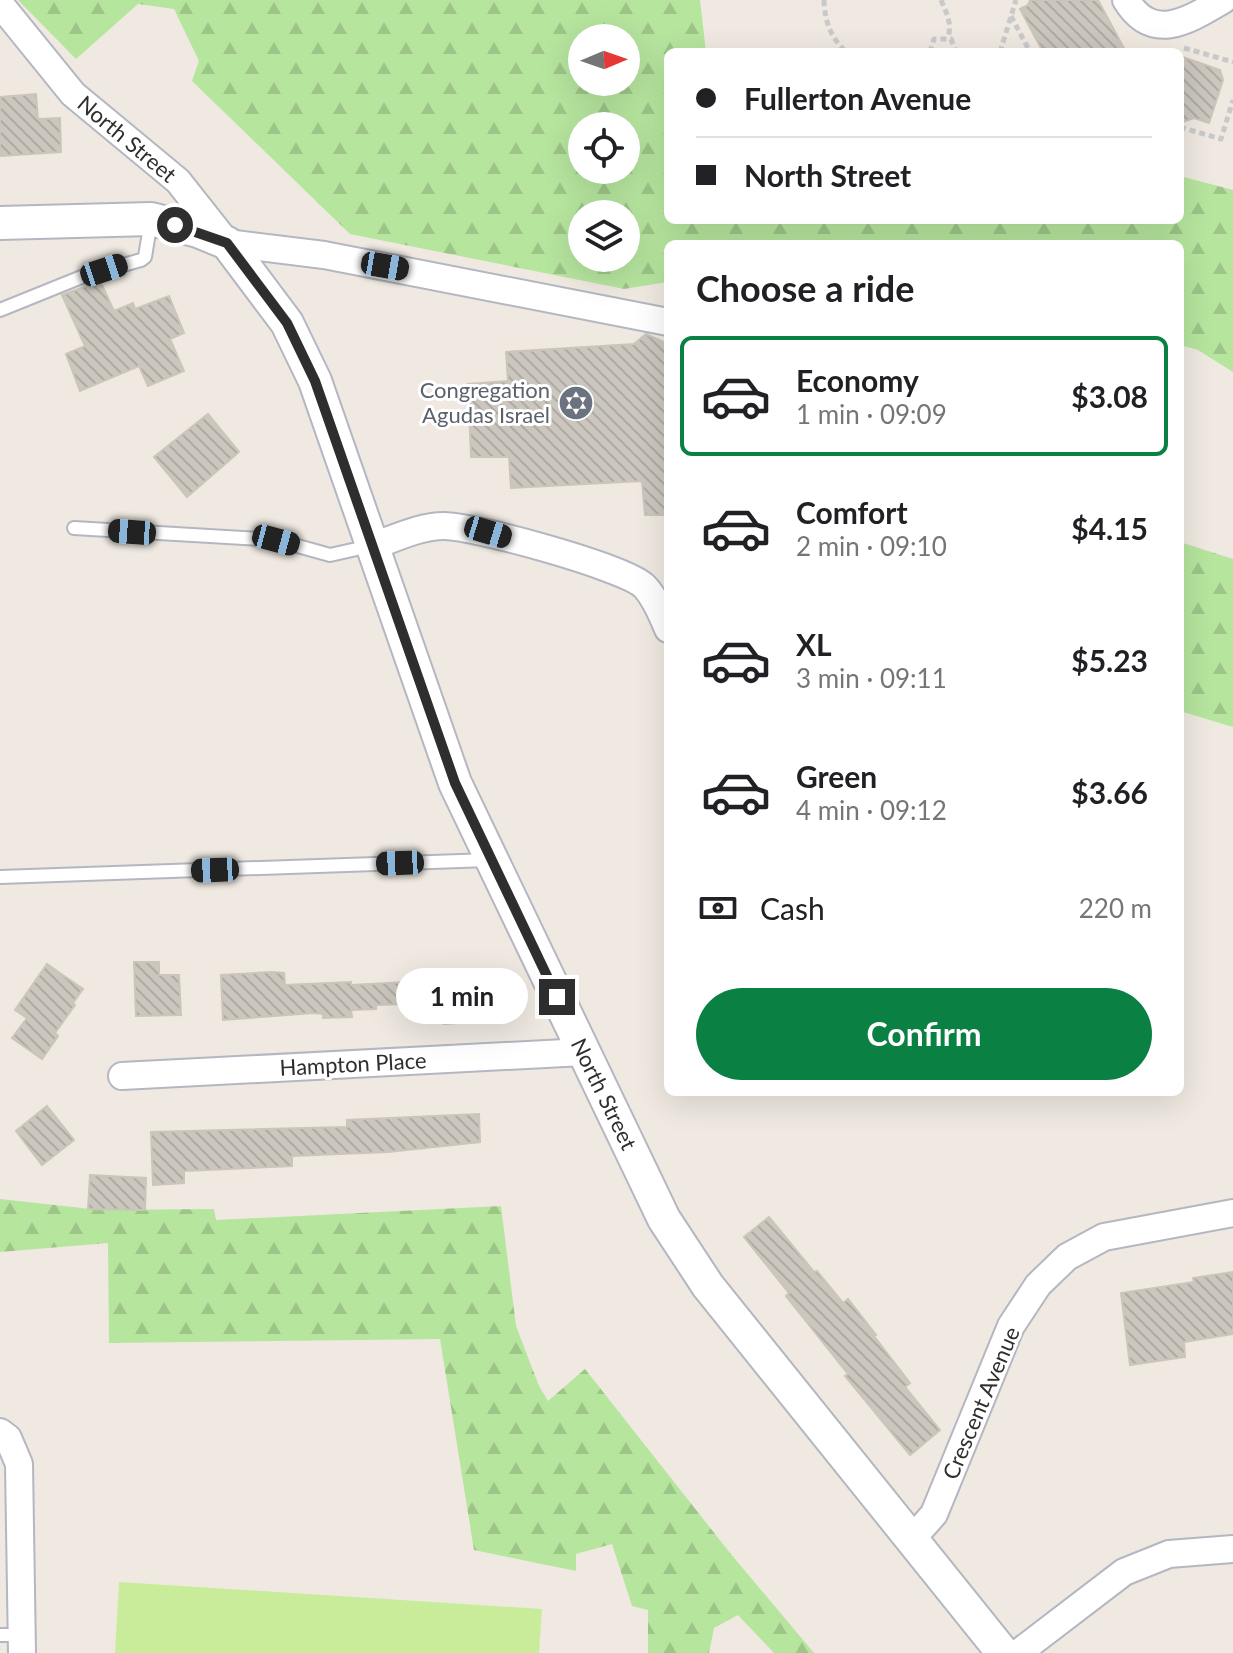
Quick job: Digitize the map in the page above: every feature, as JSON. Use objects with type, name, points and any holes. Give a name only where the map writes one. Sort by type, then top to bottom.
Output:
[{"type":"street","points":[[1126,0],[1141,19],[1156,25],[1189,20],[1223,0]]},
{"type":"street","name":"North Street","points":[[0,4],[73,94],[178,181],[287,323],[315,381],[455,783],[664,1219],[708,1286],[1003,1653]]},
{"type":"street","points":[[0,223],[151,219],[198,231],[227,243],[324,255],[664,321]]},
{"type":"street","points":[[373,546],[419,530],[444,526],[488,532],[623,573],[643,586],[664,622]]},
{"type":"street","name":"Hampton Place","points":[[122,1076],[584,1052]]},
{"type":"street","name":"Crescent Avenue","points":[[912,1539],[934,1514],[1011,1326],[1038,1285],[1067,1257],[1104,1237],[1233,1213]]},
{"type":"street","points":[[0,1432],[8,1438],[19,1464],[15,1641]]},
{"type":"street","points":[[1018,1653],[1124,1572],[1169,1554],[1233,1549]]},
{"type":"lane","points":[[0,310],[84,276],[141,260],[145,257],[151,219]]},
{"type":"lane","points":[[74,528],[276,540],[330,555],[373,546]]},
{"type":"lane","points":[[0,877],[492,860]]},
{"type":"path","points":[[824,0],[825,20],[842,48]]},
{"type":"path","points":[[941,0],[951,28],[948,38]]},
{"type":"path","points":[[1001,48],[1016,0]]},
{"type":"path","points":[[1011,15],[1028,48]]},
{"type":"path","points":[[931,48],[934,39],[948,38],[956,48]]},
{"type":"path","points":[[1184,128],[1221,139],[1233,100]]},
{"type":"green space","points":[[18,0],[700,0],[706,48],[664,48],[664,224],[1184,224],[1184,177],[1233,190],[1233,372],[1198,350],[1184,346],[1184,240],[664,240],[664,283],[624,289],[350,234],[192,81],[199,61],[174,9],[138,4],[76,59]]},
{"type":"green space","points":[[1184,543],[1233,559],[1233,727],[1184,712]]},
{"type":"green space","points":[[0,1199],[100,1210],[214,1209],[216,1220],[501,1206],[516,1326],[548,1401],[585,1369],[730,1553],[814,1653],[774,1653],[738,1615],[714,1628],[709,1653],[648,1653],[648,1610],[632,1606],[612,1544],[576,1554],[576,1571],[474,1550],[440,1339],[109,1343],[108,1243],[0,1252]]},
{"type":"green space","points":[[119,1582],[542,1609],[539,1653],[115,1653]]},
{"type":"building","points":[[1030,0],[1098,0],[1124,48],[1041,48],[1020,9]]},
{"type":"building","points":[[1184,57],[1220,70],[1223,80],[1209,123],[1194,118],[1184,122]]},
{"type":"building","points":[[36,94],[38,119],[60,118],[61,152],[0,156],[0,97]]},
{"type":"building","points":[[100,281],[114,311],[133,303],[135,309],[169,296],[184,333],[170,339],[184,371],[148,386],[139,366],[80,391],[66,354],[85,346],[62,295]]},
{"type":"building","points":[[646,334],[664,342],[664,515],[645,515],[642,481],[511,488],[509,457],[471,457],[468,384],[508,381],[506,352],[634,344]]},
{"type":"building","points":[[208,414],[239,452],[187,497],[154,457]]},
{"type":"building","points":[[134,962],[159,962],[159,975],[179,975],[181,1015],[136,1016]]},
{"type":"building","points":[[47,964],[83,989],[42,1059],[12,1038],[27,1018],[15,1010]]},
{"type":"building","points":[[284,973],[285,985],[481,978],[484,1021],[444,1024],[442,1003],[376,1005],[376,1009],[351,1010],[352,1017],[323,1018],[323,1014],[313,1013],[223,1020],[221,975]]},
{"type":"building","points":[[47,1106],[74,1140],[42,1165],[16,1131]]},
{"type":"building","points":[[479,1114],[480,1142],[388,1152],[292,1156],[292,1166],[184,1171],[184,1183],[153,1185],[151,1132],[347,1127],[347,1120]]},
{"type":"building","points":[[90,1175],[146,1178],[145,1210],[88,1209]]},
{"type":"building","points":[[769,1217],[843,1303],[848,1299],[910,1383],[905,1387],[940,1430],[910,1455],[845,1376],[848,1374],[744,1237]]},
{"type":"building","points":[[1233,1272],[1233,1334],[1184,1342],[1185,1357],[1130,1365],[1121,1293],[1194,1282],[1193,1278]]},
{"type":"place","name":"Congregation Agudas Israel","points":[[576,403]]},
{"type":"route","points":[[175,225],[227,243],[287,323],[315,381],[455,783],[557,997]]}]
